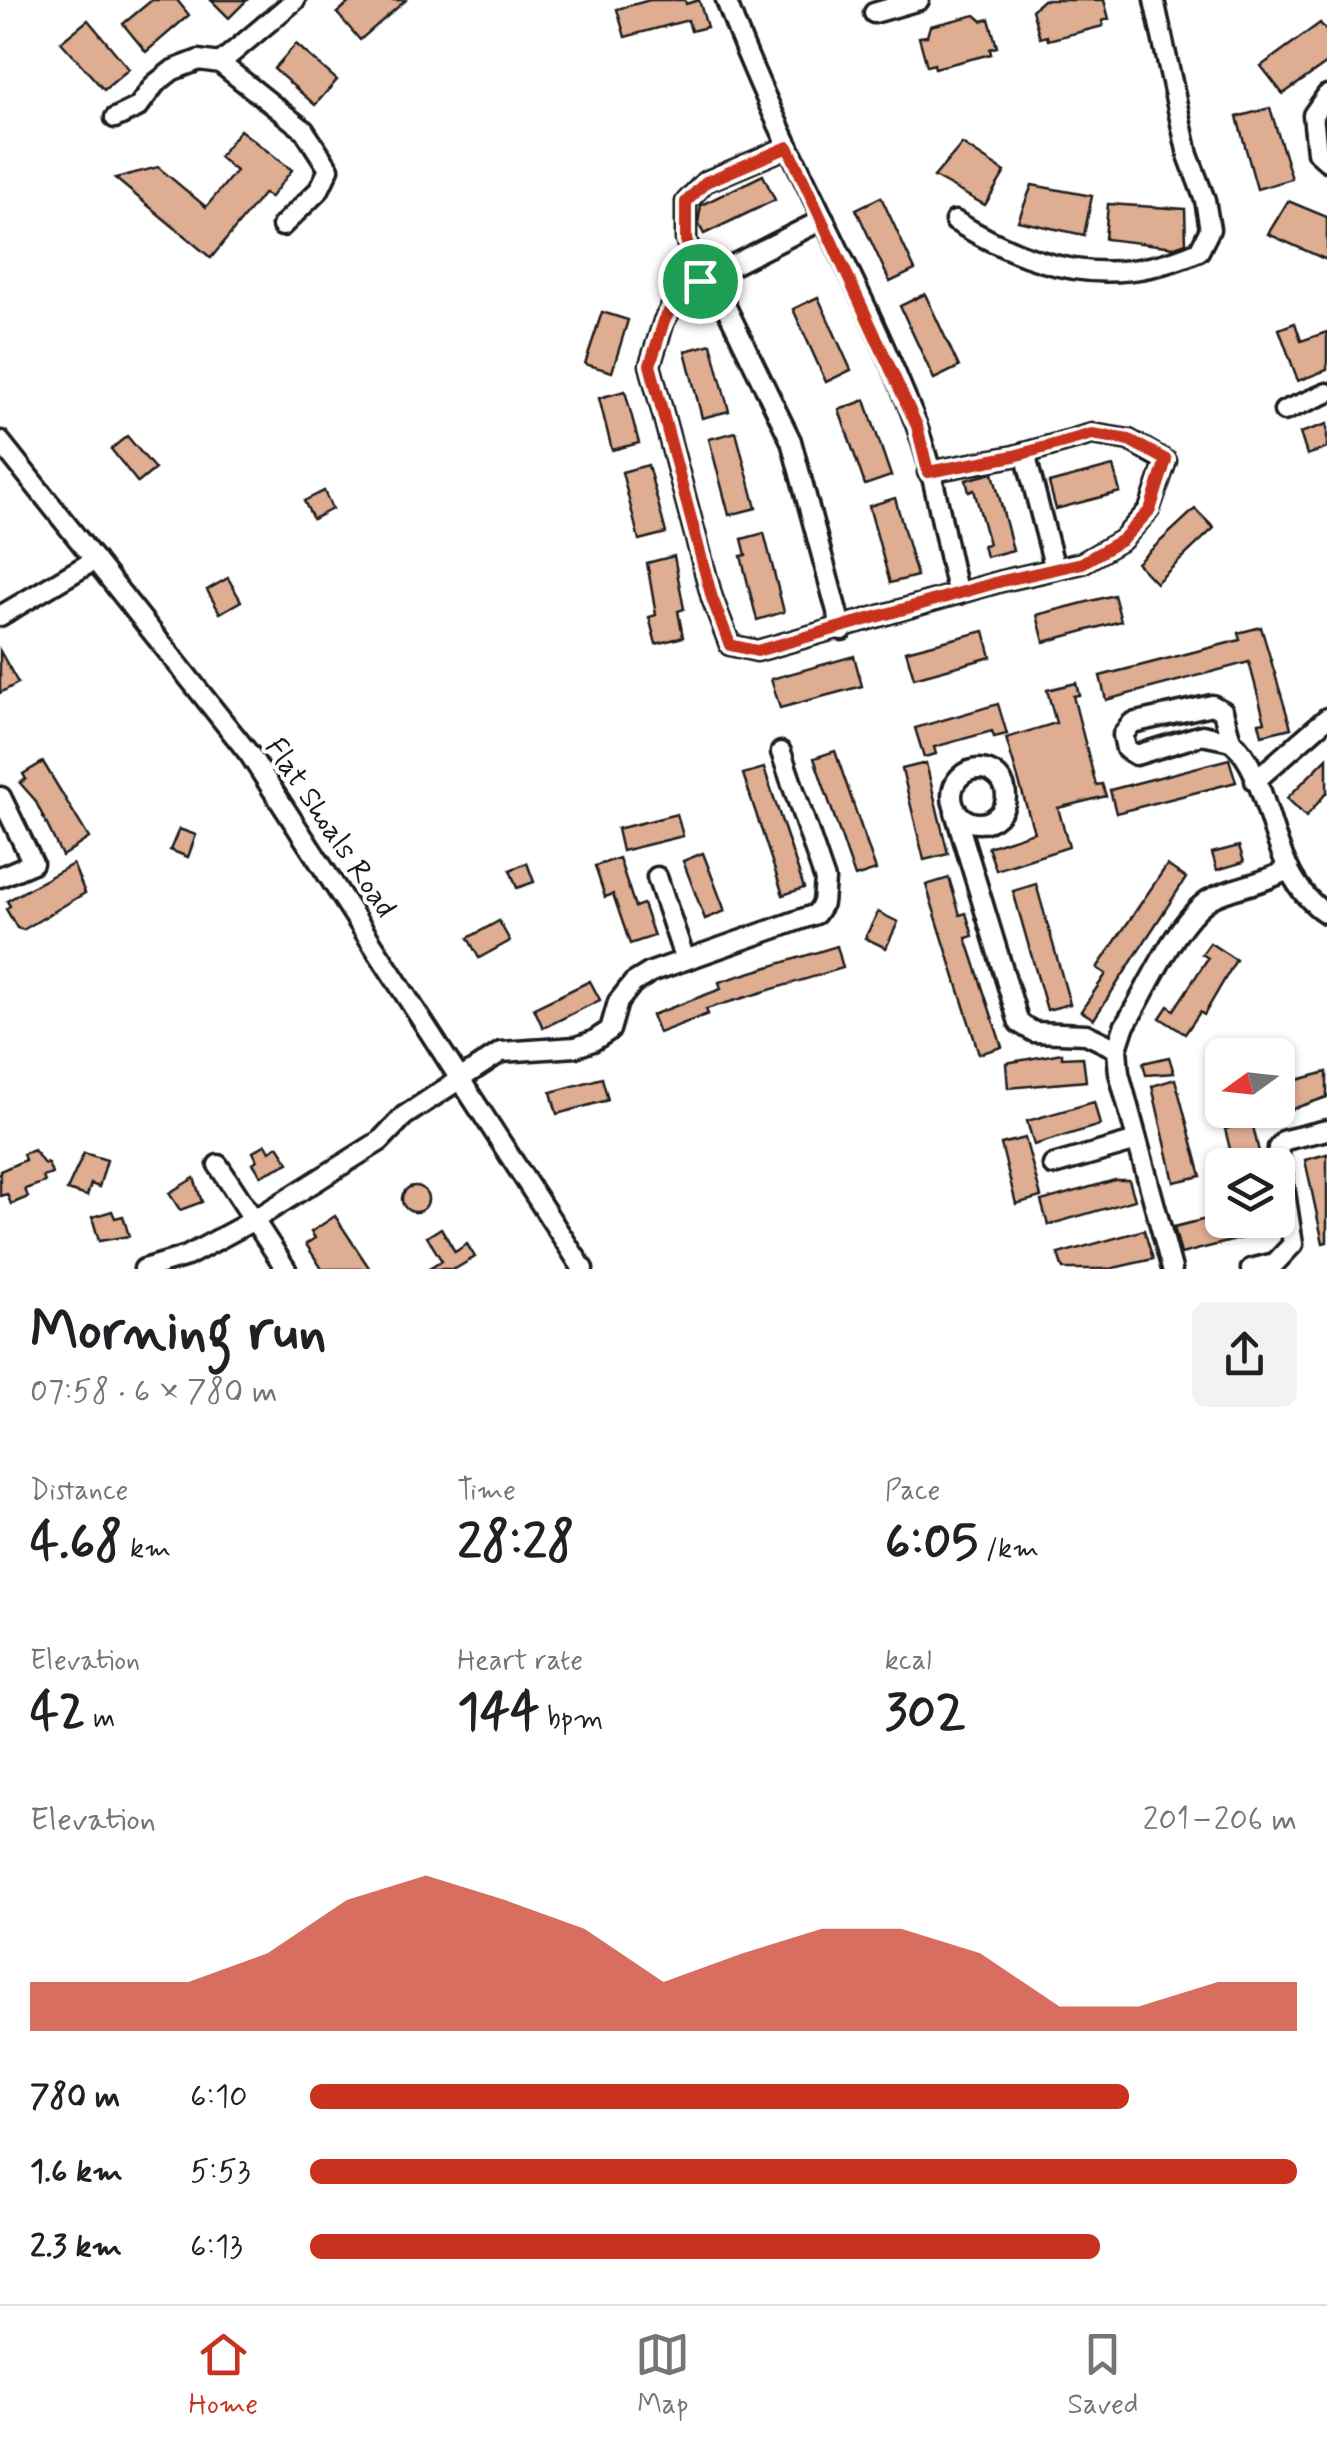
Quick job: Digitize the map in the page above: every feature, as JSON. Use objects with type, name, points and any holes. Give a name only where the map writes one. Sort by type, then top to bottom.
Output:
[{"type":"street","points":[[220,63],[295,0]]},
{"type":"street","points":[[726,0],[760,91],[824,219],[917,426],[958,594]]},
{"type":"street","points":[[874,14],[920,0]]},
{"type":"street","points":[[955,221],[996,246],[1061,269],[1160,269],[1199,251],[1210,229],[1205,200],[1188,155],[1154,0]]},
{"type":"street","points":[[115,118],[138,106],[155,84],[173,70],[199,60],[220,63],[304,130],[328,169],[318,190],[282,226]]},
{"type":"street","points":[[1327,95],[1313,116],[1317,152],[1327,161]]},
{"type":"street","points":[[788,147],[706,182],[686,202],[686,240],[791,441],[842,630]]},
{"type":"street","points":[[824,219],[681,290],[664,321],[650,365],[712,598],[730,645],[757,651],[1082,563],[1122,540],[1150,510],[1166,460],[1109,433],[1068,438],[1026,453],[928,472]]},
{"type":"street","points":[[1284,411],[1327,394]]},
{"type":"street","name":"Flat Shoals Road","points":[[0,441],[250,755],[583,1269]]},
{"type":"street","points":[[1026,453],[1055,569]]},
{"type":"street","points":[[0,618],[95,560]]},
{"type":"street","points":[[1231,741],[1202,735],[1136,755],[1126,749],[1124,735],[1132,724],[1212,705],[1223,711],[1231,741],[1248,760],[1289,869],[1300,890],[1327,914]]},
{"type":"street","points":[[1255,781],[1327,718]]},
{"type":"street","points":[[144,1269],[187,1256],[254,1220],[380,1141],[404,1116],[501,1052],[576,1047],[594,1041],[610,1030],[618,1002],[633,984],[685,960],[804,922],[823,903],[825,880],[781,752]]},
{"type":"street","points":[[0,876],[33,863],[2,798]]},
{"type":"street","points":[[955,812],[1018,1023],[1034,1032],[1086,1034],[1117,1049]]},
{"type":"street","points":[[1172,1269],[1119,1073],[1117,1049],[1124,1027],[1194,910],[1215,896],[1264,884],[1289,869]]},
{"type":"street","points":[[656,877],[685,960]]},
{"type":"street","points":[[1251,1269],[1275,1263],[1292,1244],[1278,1148],[1285,1140],[1327,1130]]},
{"type":"street","points":[[1053,1164],[1137,1141]]},
{"type":"street","points":[[218,1165],[286,1269]]},
{"type":"building","points":[[152,0],[177,0],[189,15],[146,52],[123,24]]},
{"type":"building","points":[[211,0],[247,0],[229,18]]},
{"type":"building","points":[[352,0],[406,0],[360,40],[337,13]]},
{"type":"building","points":[[650,0],[685,0],[686,4],[699,0],[707,27],[691,31],[688,20],[625,37],[617,9]]},
{"type":"building","points":[[1043,0],[1104,0],[1109,19],[1102,21],[1103,26],[1048,40],[1047,36],[1040,38],[1032,10]]},
{"type":"building","points":[[975,15],[982,21],[989,19],[997,47],[990,49],[991,54],[935,68],[934,64],[927,66],[919,37],[927,36],[930,26]]},
{"type":"building","points":[[88,20],[129,69],[104,90],[61,42]]},
{"type":"building","points":[[1320,23],[1327,32],[1327,63],[1283,94],[1261,66]]},
{"type":"building","points":[[296,44],[337,80],[315,105],[274,69]]},
{"type":"building","points":[[1270,108],[1292,179],[1257,189],[1237,117]]},
{"type":"building","points":[[240,130],[292,170],[270,198],[264,193],[211,258],[115,178],[158,167],[206,207],[236,171],[219,157]]},
{"type":"building","points":[[962,144],[1005,172],[985,205],[934,177]]},
{"type":"building","points":[[763,175],[775,200],[704,234],[698,223],[701,205]]},
{"type":"building","points":[[1032,185],[1092,196],[1084,235],[1018,221]]},
{"type":"building","points":[[881,197],[915,270],[890,282],[856,209]]},
{"type":"building","points":[[1288,201],[1327,217],[1327,260],[1268,234]]},
{"type":"building","points":[[1108,204],[1185,209],[1186,243],[1175,247],[1105,239]]},
{"type":"building","points":[[925,294],[959,367],[934,379],[900,306]]},
{"type":"building","points":[[818,297],[851,370],[826,382],[793,309]]},
{"type":"building","points":[[602,312],[628,320],[612,372],[585,364]]},
{"type":"building","points":[[1295,323],[1301,341],[1327,332],[1327,370],[1298,381],[1279,329]]},
{"type":"building","points":[[711,344],[729,411],[702,418],[685,351]]},
{"type":"building","points":[[625,391],[639,443],[612,450],[599,398]]},
{"type":"building","points":[[865,400],[891,476],[865,485],[839,410]]},
{"type":"building","points":[[1327,424],[1327,448],[1307,455],[1300,433]]},
{"type":"building","points":[[736,432],[756,508],[729,515],[709,439]]},
{"type":"building","points":[[127,436],[155,469],[138,483],[111,449]]},
{"type":"building","points":[[648,465],[666,533],[639,540],[622,472]]},
{"type":"building","points":[[1113,466],[1120,492],[1056,509],[1049,483]]},
{"type":"building","points":[[993,473],[1013,550],[986,557],[983,545],[989,544],[974,490],[969,492],[966,480]]},
{"type":"building","points":[[324,491],[332,509],[313,519],[304,501]]},
{"type":"building","points":[[895,498],[917,576],[890,583],[869,506]]},
{"type":"building","points":[[1195,509],[1214,528],[1156,583],[1137,563]]},
{"type":"building","points":[[764,533],[784,612],[757,620],[741,556],[746,555],[742,539]]},
{"type":"building","points":[[674,556],[684,609],[678,611],[683,637],[656,644],[649,617],[656,615],[647,563]]},
{"type":"building","points":[[228,578],[241,601],[220,613],[207,590]]},
{"type":"building","points":[[1114,595],[1121,621],[1044,642],[1037,615]]},
{"type":"building","points":[[1261,627],[1291,728],[1262,735],[1259,723],[1265,722],[1249,662],[1106,700],[1100,676],[1240,640],[1238,633]]},
{"type":"building","points":[[984,631],[991,657],[914,678],[906,651]]},
{"type":"building","points":[[0,651],[18,683],[0,693]]},
{"type":"building","points":[[854,656],[862,686],[780,708],[771,679]]},
{"type":"building","points":[[1076,683],[1079,695],[1073,696],[1096,785],[1102,784],[1106,796],[1058,808],[1069,847],[996,870],[988,847],[1034,832],[1006,738],[1056,723],[1047,690]]},
{"type":"building","points":[[998,704],[1007,734],[994,737],[992,731],[934,747],[936,754],[924,757],[915,728]]},
{"type":"building","points":[[835,751],[876,870],[855,877],[814,758]]},
{"type":"building","points":[[1327,758],[1327,792],[1306,817],[1287,798]]},
{"type":"building","points":[[1229,759],[1236,782],[1116,813],[1110,790]]},
{"type":"building","points":[[43,762],[89,838],[62,856],[35,800],[20,783],[26,779],[23,774]]},
{"type":"building","points":[[926,763],[948,854],[924,860],[902,769]]},
{"type":"building","points":[[764,768],[804,888],[783,895],[743,774]]},
{"type":"building","points":[[677,814],[683,836],[622,851],[617,829]]},
{"type":"building","points":[[179,829],[196,835],[188,857],[170,850]]},
{"type":"building","points":[[1239,846],[1244,862],[1217,870],[1212,853]]},
{"type":"building","points":[[703,853],[725,911],[705,919],[683,861]]},
{"type":"building","points":[[619,858],[635,907],[643,904],[654,936],[630,944],[613,894],[605,897],[595,866]]},
{"type":"building","points":[[527,863],[534,882],[517,888],[510,870]]},
{"type":"building","points":[[73,864],[85,893],[23,930],[17,928],[6,909],[10,906],[7,901]]},
{"type":"building","points":[[1167,865],[1186,878],[1094,1019],[1081,1011],[1106,974],[1097,968]]},
{"type":"building","points":[[949,878],[960,915],[966,913],[973,936],[966,938],[1002,1047],[979,1054],[926,885]]},
{"type":"building","points":[[1036,884],[1070,1004],[1047,1010],[1013,891]]},
{"type":"building","points":[[878,912],[898,922],[886,948],[865,938]]},
{"type":"building","points":[[499,921],[510,941],[479,958],[468,938]]},
{"type":"building","points":[[1210,943],[1236,960],[1204,1015],[1200,1012],[1185,1034],[1160,1018],[1168,1006],[1174,1010],[1208,958],[1202,954]]},
{"type":"building","points":[[837,946],[843,968],[706,1009],[708,1014],[659,1033],[652,1015],[721,989],[719,982]]},
{"type":"building","points":[[590,981],[600,1000],[543,1028],[534,1008]]},
{"type":"building","points":[[1062,1053],[1062,1058],[1083,1057],[1086,1081],[1008,1088],[1006,1063]]},
{"type":"building","points":[[1169,1057],[1174,1073],[1146,1075],[1143,1063]]},
{"type":"building","points":[[1327,1072],[1327,1097],[1295,1108],[1295,1081]]},
{"type":"building","points":[[602,1078],[608,1100],[557,1114],[551,1092]]},
{"type":"building","points":[[1175,1079],[1201,1176],[1174,1182],[1152,1086]]},
{"type":"building","points":[[1094,1102],[1100,1125],[1034,1145],[1027,1121]]},
{"type":"building","points":[[1253,1128],[1258,1148],[1230,1148],[1225,1129]]},
{"type":"building","points":[[1025,1138],[1041,1197],[1016,1204],[1001,1144]]},
{"type":"building","points":[[266,1144],[270,1151],[278,1146],[289,1163],[261,1176],[253,1163],[257,1160],[253,1152]]},
{"type":"building","points":[[34,1150],[44,1164],[48,1163],[52,1174],[43,1177],[45,1182],[25,1189],[28,1197],[11,1204],[7,1194],[0,1196],[0,1171],[25,1160],[23,1154]]},
{"type":"building","points":[[84,1153],[107,1160],[99,1187],[91,1184],[87,1196],[67,1190]]},
{"type":"building","points":[[1327,1154],[1327,1242],[1323,1243],[1305,1160]]},
{"type":"building","points":[[194,1178],[202,1202],[180,1210],[169,1193]]},
{"type":"building","points":[[1115,1180],[1129,1180],[1135,1200],[1048,1225],[1041,1201]]},
{"type":"building","points":[[415,1186],[424,1190],[428,1199],[424,1208],[415,1212],[406,1208],[402,1199],[406,1190]]},
{"type":"building","points":[[112,1211],[115,1218],[123,1216],[129,1236],[99,1241],[92,1217]]},
{"type":"building","points":[[335,1216],[370,1269],[322,1269],[306,1244],[315,1238],[311,1232]]},
{"type":"building","points":[[1205,1219],[1205,1238],[1243,1238],[1181,1254],[1174,1227]]},
{"type":"building","points":[[441,1228],[455,1252],[467,1244],[475,1257],[455,1269],[429,1269],[442,1261],[427,1237]]},
{"type":"building","points":[[1144,1230],[1153,1259],[1109,1269],[1063,1269],[1058,1254]]},
{"type":"route","points":[[788,147],[917,426],[928,472],[1014,456],[1068,438],[1109,433],[1166,460],[1150,510],[1122,540],[1082,563],[1002,581],[842,630],[757,651],[730,645],[712,598],[650,365],[664,321],[681,290],[700,281],[686,240],[686,202],[706,182],[788,147]]}]
